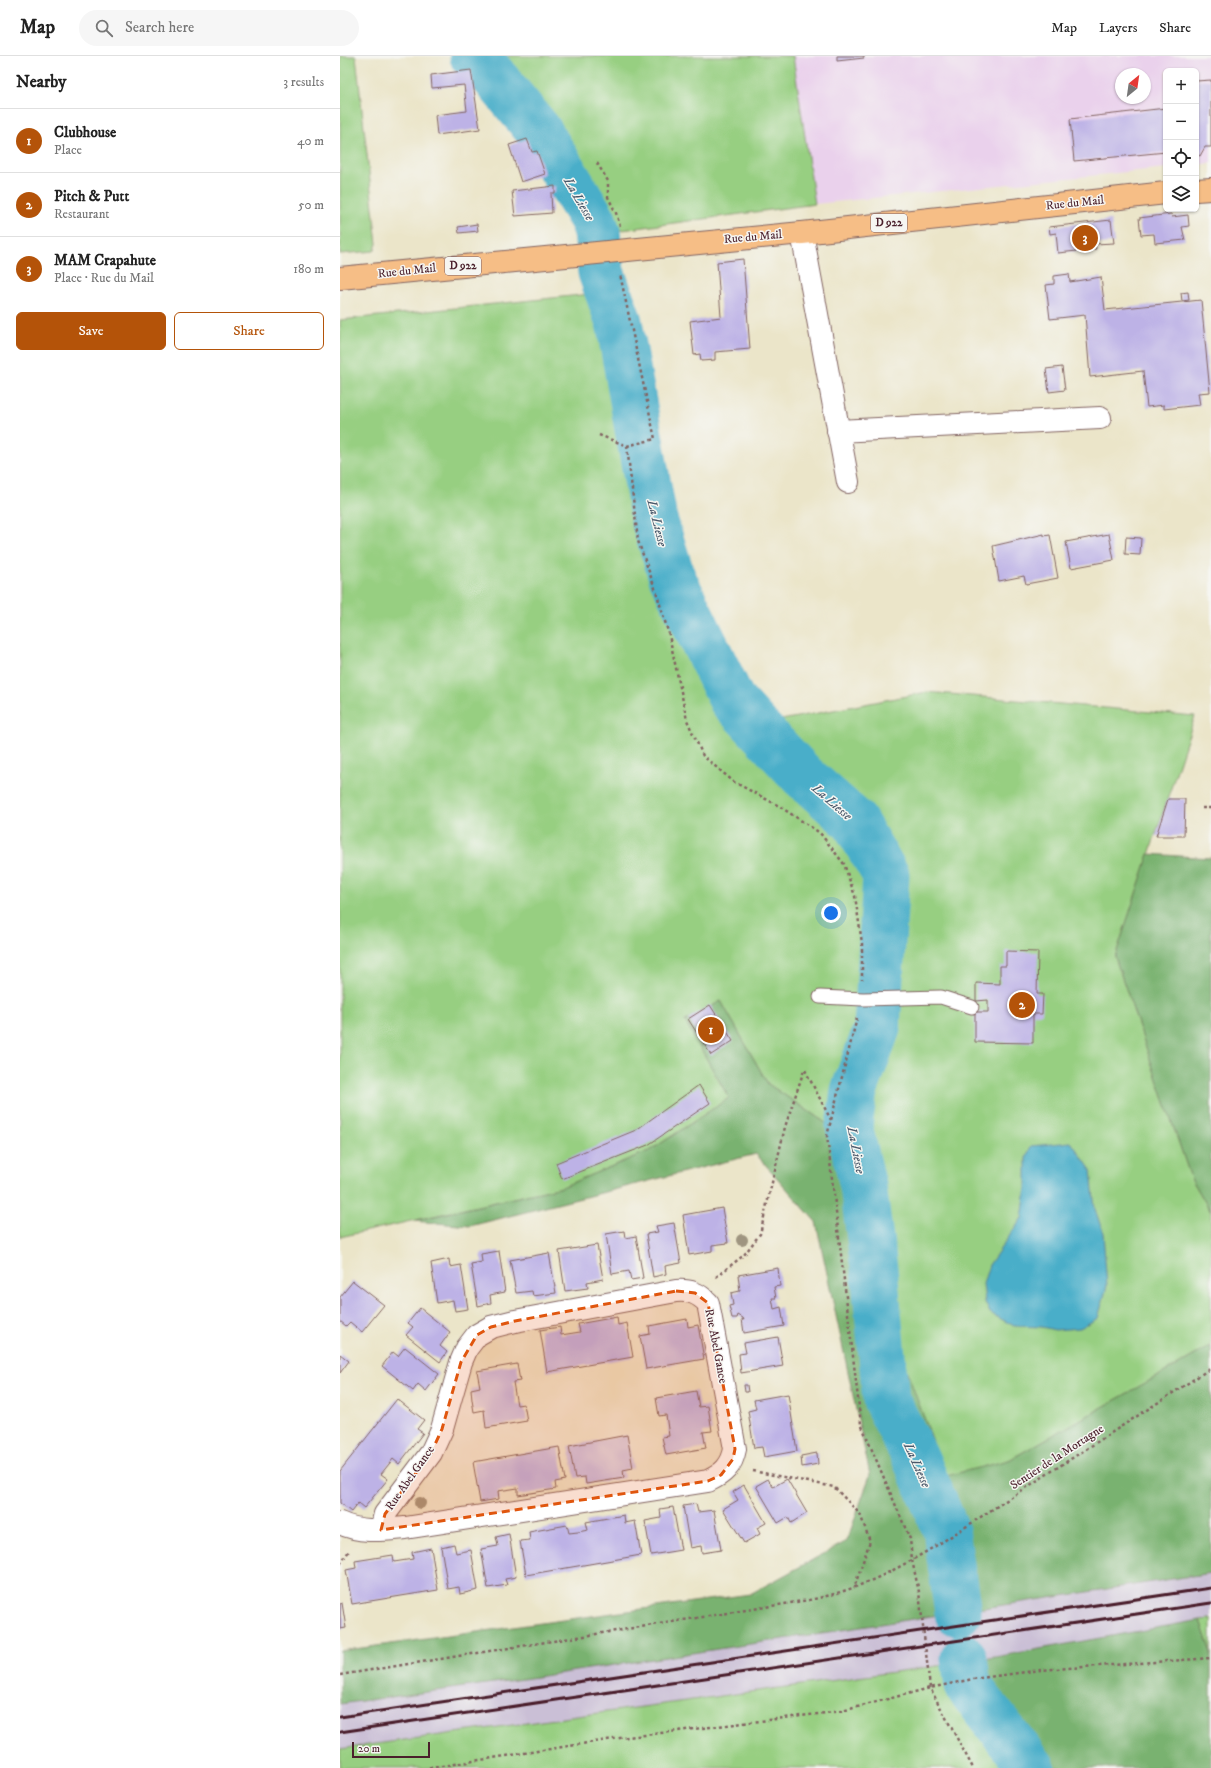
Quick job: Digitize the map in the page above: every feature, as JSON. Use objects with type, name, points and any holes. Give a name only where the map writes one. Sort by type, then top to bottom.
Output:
[{"type":"main road","points":[[1199,190],[1211,189]]},
{"type":"main road","name":"Rue du Mail","points":[[340,278],[586,253],[616,244],[802,233],[1163,193]]},
{"type":"street","points":[[802,233],[848,482]]},
{"type":"street","points":[[838,432],[1100,418]]},
{"type":"street","name":"Rue Abel Gance","points":[[340,1522],[351,1528],[364,1530],[381,1530],[405,1528],[708,1481],[721,1474],[734,1459],[735,1449],[708,1304],[694,1293],[676,1291],[515,1320],[491,1327],[477,1335],[461,1362],[442,1429],[430,1454],[385,1514],[381,1530]]},
{"type":"lane","points":[[820,996],[865,999],[941,997],[972,1006]]},
{"type":"path","points":[[596,163],[608,181],[608,197],[616,212],[616,244],[655,439],[627,446],[599,435]]},
{"type":"path","points":[[627,446],[638,541],[656,591],[669,635],[687,720],[703,756],[734,782],[779,806],[820,833],[844,864],[855,896],[862,943],[865,999],[831,1120],[828,1136],[861,1424],[910,1539],[912,1560],[919,1592],[930,1688],[973,1768]]},
{"type":"path","points":[[1202,808],[1211,808]]},
{"type":"path","points":[[694,1293],[744,1255],[760,1234],[785,1127],[804,1070],[831,1120]]},
{"type":"path","name":"Sentier de la Mortagne","points":[[340,1675],[801,1601],[830,1596],[854,1588],[912,1560],[1211,1368]]},
{"type":"path","points":[[729,1466],[834,1487],[860,1514],[870,1541],[854,1588]]},
{"type":"path","points":[[429,1768],[620,1738],[842,1711],[930,1688],[973,1679],[1042,1670],[1211,1658]]},
{"type":"highlighted area","points":[[676,1291],[695,1293],[708,1303],[735,1449],[733,1459],[721,1475],[708,1481],[381,1530],[385,1514],[431,1453],[442,1429],[461,1362],[477,1335],[491,1327],[515,1321]]},
{"type":"shaded area","points":[[793,56],[1211,56],[1211,163],[1199,165],[1199,68],[1163,68],[1163,168],[815,204]]},
{"type":"shaded area","points":[[1211,1573],[1211,1619],[973,1661],[340,1749],[340,1704],[530,1678]]},
{"type":"green space","points":[[340,56],[356,56],[377,244],[374,251],[340,254]]},
{"type":"green space","points":[[457,56],[793,56],[815,204],[585,235],[568,194],[537,139],[478,68]]},
{"type":"green space","points":[[629,290],[636,313],[685,575],[740,728],[927,692],[1195,716],[1115,957],[1191,1178],[1211,1212],[1211,1346],[1009,1460],[946,1477],[895,1340],[883,1236],[866,1150],[768,1084],[721,1001],[685,1021],[729,1098],[651,1150],[562,1187],[340,1237],[340,320]]},
{"type":"green space","points":[[1149,854],[1211,858],[1211,1212],[1191,1178],[1115,957]]},
{"type":"green space","points":[[721,1001],[768,1084],[866,1150],[883,1236],[895,1340],[946,1476],[1009,1460],[1211,1346],[1211,1573],[530,1678],[340,1704],[340,1651],[750,1594],[847,1541],[870,1475],[816,1222],[756,1154],[470,1226],[413,1221],[562,1187],[651,1150],[729,1098],[685,1021]]},
{"type":"green space","points":[[1211,1619],[1211,1653],[1200,1620]]},
{"type":"green space","points":[[1200,1620],[1211,1653],[1211,1768],[1013,1768],[973,1661]]},
{"type":"green space","points":[[973,1661],[1013,1768],[340,1768],[340,1749]]},
{"type":"water","points":[[1071,1142],[1091,1170],[1095,1209],[1103,1233],[1107,1286],[1098,1318],[1080,1328],[1055,1330],[1042,1327],[1014,1326],[990,1313],[985,1302],[983,1284],[989,1265],[1022,1218],[1026,1190],[1026,1158],[1031,1146]]},
{"type":"building","points":[[837,56],[864,56],[864,58],[837,61]]},
{"type":"building","points":[[471,70],[480,129],[437,135],[435,115],[467,111],[464,85],[432,88],[431,75]]},
{"type":"building","points":[[1211,80],[1211,147],[1205,147],[1200,156],[1199,156],[1199,81]]},
{"type":"building","points":[[1163,108],[1163,152],[1074,161],[1070,119]]},
{"type":"building","points":[[527,139],[532,152],[537,151],[545,174],[521,182],[509,145]]},
{"type":"building","points":[[555,186],[555,193],[551,193],[552,213],[515,216],[512,191]]},
{"type":"building","points":[[1171,214],[1172,217],[1188,215],[1189,226],[1182,227],[1185,240],[1155,243],[1154,234],[1141,235],[1139,218]]},
{"type":"building","points":[[1111,220],[1114,243],[1095,244],[1096,249],[1058,253],[1056,233],[1050,234],[1049,227]]},
{"type":"building","points":[[477,224],[478,231],[459,233],[458,227]]},
{"type":"building","points":[[743,259],[750,349],[715,352],[715,360],[701,361],[700,354],[694,355],[690,321],[721,317],[717,262]]},
{"type":"building","points":[[1069,274],[1070,282],[1101,277],[1105,310],[1201,300],[1210,392],[1198,393],[1200,405],[1164,409],[1164,405],[1147,407],[1143,371],[1090,377],[1085,315],[1050,319],[1046,285],[1054,284],[1054,276]]},
{"type":"building","points":[[1188,292],[1189,300],[1182,301],[1181,293]]},
{"type":"building","points":[[1062,367],[1065,390],[1049,392],[1046,369]]},
{"type":"building","points":[[1044,534],[1044,536],[1050,535],[1058,578],[1026,584],[1024,576],[999,581],[993,546]]},
{"type":"building","points":[[1109,534],[1114,560],[1071,568],[1066,542]]},
{"type":"building","points":[[1126,537],[1141,538],[1140,555],[1125,554]]},
{"type":"building","points":[[1168,799],[1185,799],[1184,836],[1156,836]]},
{"type":"building","points":[[1006,951],[1038,952],[1037,994],[1043,994],[1042,1014],[1033,1014],[1033,1043],[975,1042],[975,1012],[988,1012],[988,1000],[976,1001],[976,983],[1000,984],[1000,966],[1006,966]]},
{"type":"building","points":[[710,1005],[733,1041],[711,1055],[688,1019]]},
{"type":"building","points":[[699,1085],[710,1103],[648,1145],[562,1179],[556,1163],[636,1130]]},
{"type":"building","points":[[722,1208],[728,1243],[712,1245],[712,1251],[689,1255],[683,1215]]},
{"type":"building","points":[[674,1223],[681,1263],[665,1266],[666,1274],[653,1277],[646,1234],[658,1232],[656,1226]]},
{"type":"building","points":[[624,1231],[625,1238],[636,1236],[643,1278],[631,1280],[629,1271],[612,1274],[606,1234]]},
{"type":"building","points":[[597,1245],[603,1279],[587,1282],[588,1288],[565,1291],[559,1251]]},
{"type":"building","points":[[499,1251],[505,1292],[490,1295],[491,1303],[478,1306],[471,1264],[482,1262],[481,1254]]},
{"type":"building","points":[[549,1253],[556,1293],[533,1296],[532,1291],[516,1293],[510,1260]]},
{"type":"building","points":[[449,1259],[450,1267],[461,1265],[468,1309],[455,1311],[453,1300],[437,1303],[431,1263]]},
{"type":"building","points":[[778,1268],[780,1286],[774,1287],[776,1298],[772,1298],[774,1309],[781,1307],[784,1326],[744,1333],[743,1318],[738,1315],[737,1318],[732,1318],[729,1306],[733,1305],[731,1293],[740,1291],[738,1275]]},
{"type":"building","points":[[353,1281],[384,1305],[362,1332],[350,1322],[346,1326],[340,1321],[340,1297]]},
{"type":"building","points":[[420,1308],[450,1332],[440,1346],[447,1352],[440,1362],[406,1335],[413,1327],[408,1323]]},
{"type":"building","points":[[617,1317],[618,1325],[627,1323],[633,1357],[547,1372],[540,1330],[560,1327],[561,1335],[580,1332],[578,1324]]},
{"type":"building","points":[[687,1319],[688,1327],[698,1325],[704,1359],[646,1369],[640,1336],[650,1334],[649,1326]]},
{"type":"building","points":[[778,1337],[783,1366],[741,1373],[739,1354],[746,1353],[744,1343]]},
{"type":"building","points":[[405,1347],[439,1374],[426,1391],[418,1384],[413,1391],[382,1366],[393,1352],[398,1356]]},
{"type":"building","points":[[340,1354],[349,1361],[340,1373]]},
{"type":"building","points":[[517,1364],[520,1381],[513,1382],[515,1394],[517,1405],[524,1404],[527,1421],[486,1428],[484,1410],[474,1412],[472,1400],[471,1389],[480,1387],[477,1371]]},
{"type":"building","points":[[744,1385],[747,1385],[748,1392],[745,1392]]},
{"type":"building","points":[[696,1391],[699,1407],[708,1406],[712,1431],[703,1432],[706,1448],[666,1455],[662,1437],[669,1436],[666,1415],[659,1416],[656,1398]]},
{"type":"building","points":[[788,1394],[797,1451],[764,1457],[762,1447],[754,1448],[748,1411],[756,1409],[754,1400]]},
{"type":"building","points":[[397,1399],[424,1420],[417,1429],[423,1433],[399,1464],[393,1459],[381,1474],[388,1479],[364,1508],[358,1503],[351,1512],[340,1503],[340,1471]]},
{"type":"building","points":[[627,1435],[633,1468],[623,1470],[624,1478],[586,1484],[585,1477],[575,1478],[569,1446]]},
{"type":"building","points":[[559,1447],[565,1480],[555,1482],[556,1489],[518,1495],[518,1488],[498,1491],[499,1499],[480,1502],[473,1462]]},
{"type":"building","points":[[817,1453],[818,1464],[802,1467],[801,1456]]},
{"type":"building","points":[[768,1479],[773,1487],[787,1479],[807,1513],[791,1523],[788,1517],[778,1523],[756,1486]]},
{"type":"building","points":[[744,1485],[766,1523],[757,1528],[760,1534],[744,1543],[723,1509],[738,1500],[733,1492]]},
{"type":"building","points":[[696,1504],[698,1512],[714,1510],[721,1550],[702,1553],[701,1546],[690,1548],[683,1506]]},
{"type":"building","points":[[673,1507],[681,1550],[651,1555],[645,1521],[661,1518],[660,1509]]},
{"type":"building","points":[[624,1515],[625,1523],[635,1521],[641,1555],[526,1575],[520,1541],[530,1540],[529,1532],[567,1525],[569,1533],[578,1532],[588,1530],[586,1522]]},
{"type":"building","points":[[509,1534],[516,1577],[505,1579],[507,1585],[488,1588],[481,1549],[498,1546],[496,1537]]},
{"type":"building","points":[[454,1544],[456,1553],[471,1550],[478,1590],[460,1594],[459,1587],[448,1589],[441,1547]]},
{"type":"building","points":[[431,1548],[438,1590],[352,1604],[346,1570],[356,1568],[355,1561],[393,1555],[394,1562],[413,1559],[412,1552]]},
{"type":"building","points":[[342,1603],[346,1628],[340,1629],[340,1604]]},
{"type":"waterway","name":"La Liesse","points":[[473,56],[480,60],[538,130],[593,220],[597,232],[601,272],[619,322],[654,519],[672,577],[732,700],[803,776],[854,821],[886,875],[877,1028],[854,1091],[849,1126],[863,1186],[874,1268],[886,1400],[915,1457],[946,1530],[958,1613]]},
{"type":"waterway","name":"La Liesse","points":[[964,1658],[968,1686],[1032,1768]]},
{"type":"railway","points":[[340,1717],[1211,1588]]},
{"type":"railway","points":[[340,1732],[1211,1603]]},
{"type":"place","name":"MAM Crapahute","points":[[1085,238]]},
{"type":"place","name":"Pitch & Putt","points":[[1022,1005]]},
{"type":"place","name":"Clubhouse","points":[[711,1030]]}]
